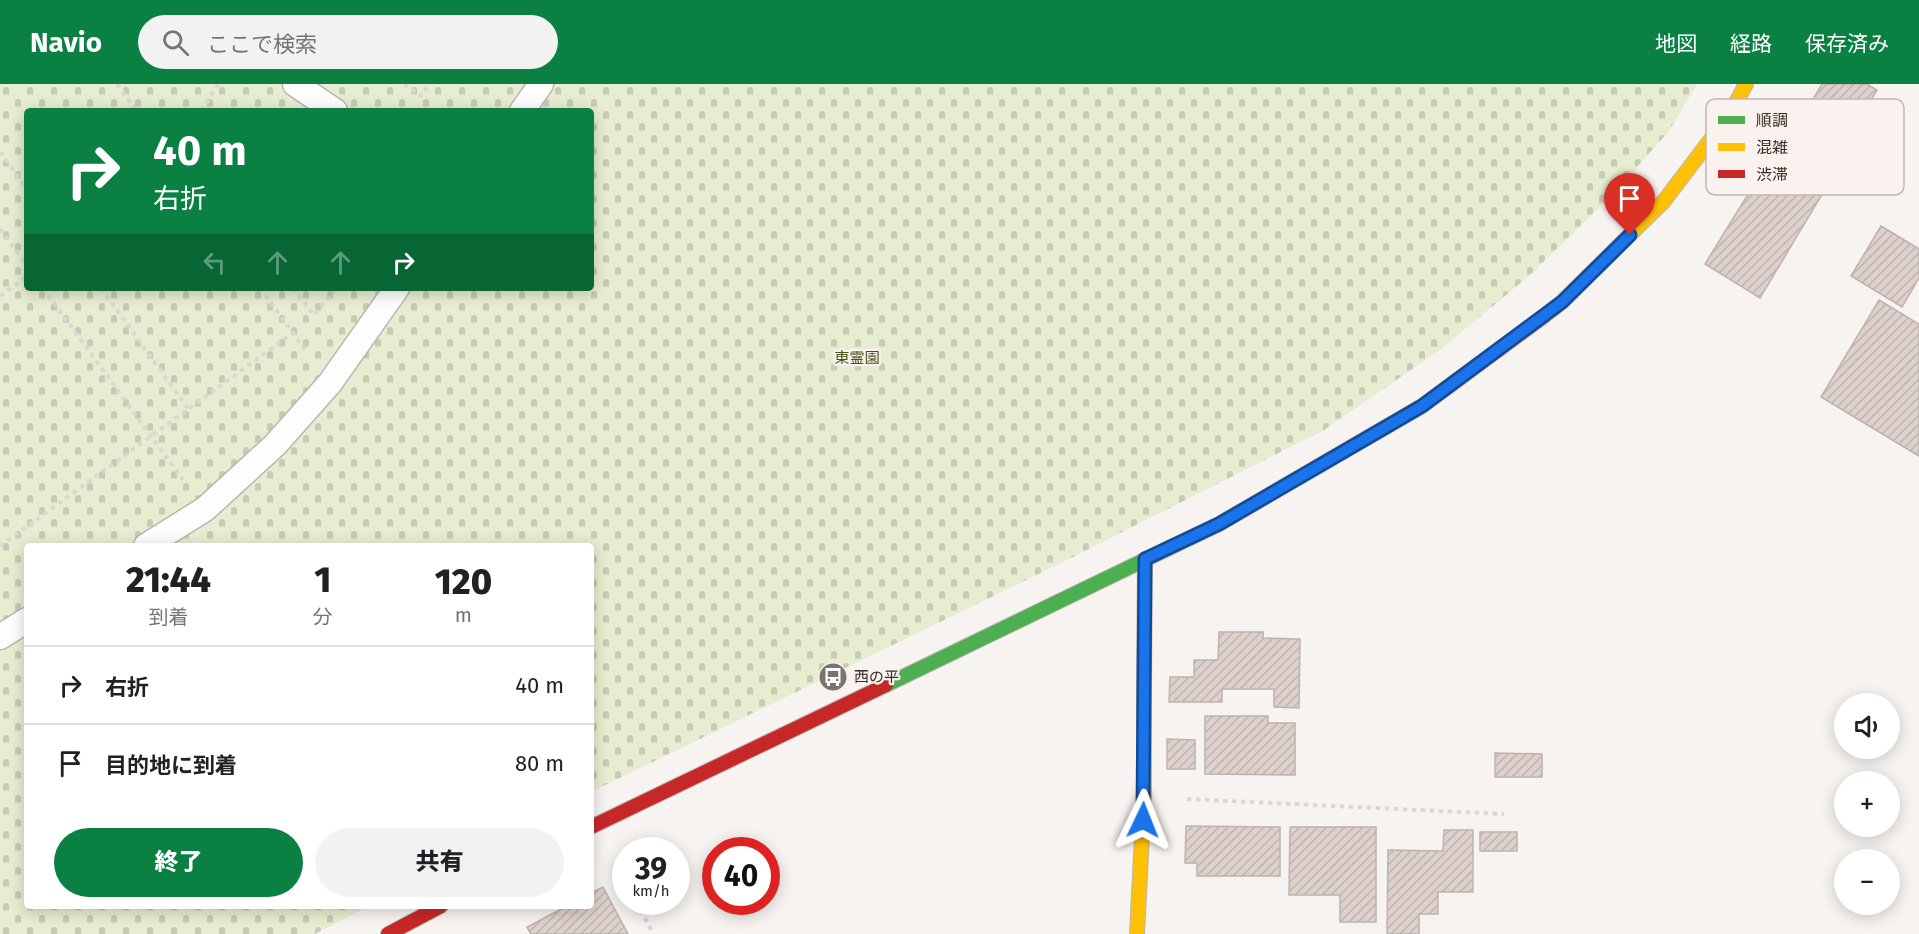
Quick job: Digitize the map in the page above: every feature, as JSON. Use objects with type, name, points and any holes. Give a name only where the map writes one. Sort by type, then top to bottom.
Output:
[{"type":"street","points":[[1738,99],[1746,84]]},
{"type":"street","points":[[594,825],[1219,524],[1422,406],[1562,302],[1664,201],[1706,146]]},
{"type":"street","points":[[1137,934],[1144,797],[1145,559]]},
{"type":"street","points":[[388,934],[435,909]]},
{"type":"lane","points":[[295,84],[331,108]]},
{"type":"lane","points":[[524,108],[541,84]]},
{"type":"lane","points":[[151,543],[205,509],[274,445],[330,383],[395,291]]},
{"type":"lane","points":[[0,637],[24,622]]},
{"type":"path","points":[[117,84],[134,108]]},
{"type":"path","points":[[204,108],[218,84]]},
{"type":"path","points":[[404,84],[421,96],[429,84]]},
{"type":"path","points":[[0,152],[24,185]]},
{"type":"path","points":[[0,229],[24,262]]},
{"type":"path","points":[[0,238],[5,235]]},
{"type":"path","points":[[0,296],[24,278]]},
{"type":"path","points":[[45,291],[205,509]]},
{"type":"path","points":[[103,291],[189,410]]},
{"type":"path","points":[[262,291],[330,383]]},
{"type":"path","points":[[294,291],[314,315],[334,291]]},
{"type":"path","points":[[0,546],[293,333]]},
{"type":"path","points":[[1144,797],[1504,814]]},
{"type":"path","points":[[644,915],[653,934]]},
{"type":"green space","name":"東霊園","points":[[0,84],[1697,84],[1669,131],[1611,196],[1529,276],[1441,349],[1324,430],[1053,567],[594,791],[594,543],[24,543],[24,909],[363,909],[315,934],[0,934]]},
{"type":"building","points":[[1822,84],[1867,84],[1877,90],[1872,99],[1813,99]]},
{"type":"building","points":[[1747,195],[1822,195],[1760,298],[1705,264]]},
{"type":"building","points":[[1881,226],[1919,249],[1919,278],[1902,307],[1851,276]]},
{"type":"building","points":[[1879,300],[1919,324],[1919,456],[1821,397]]},
{"type":"building","points":[[1219,632],[1263,632],[1263,638],[1300,639],[1299,708],[1274,707],[1274,689],[1222,689],[1222,702],[1169,702],[1170,677],[1194,677],[1194,660],[1218,660]]},
{"type":"building","points":[[1205,716],[1268,716],[1268,723],[1295,723],[1295,775],[1205,774]]},
{"type":"building","points":[[1167,739],[1195,740],[1195,769],[1167,769]]},
{"type":"building","points":[[1495,753],[1542,754],[1542,777],[1495,777]]},
{"type":"building","points":[[1186,826],[1280,827],[1280,876],[1197,876],[1197,863],[1185,863]]},
{"type":"building","points":[[1290,827],[1376,827],[1376,922],[1340,922],[1340,895],[1289,895]]},
{"type":"building","points":[[1444,830],[1473,830],[1473,892],[1438,892],[1438,914],[1419,914],[1419,934],[1387,934],[1388,850],[1443,851]]},
{"type":"building","points":[[1480,832],[1517,832],[1517,851],[1480,851]]},
{"type":"building","points":[[603,887],[612,904],[612,915],[618,915],[628,934],[531,934],[527,927],[561,909],[594,909],[594,892]]},
{"type":"traffic: fast","points":[[886,685],[1219,524],[1329,460]]},
{"type":"traffic: fast","points":[[1144,685],[1145,559]]},
{"type":"traffic: slow","points":[[1738,99],[1746,84]]},
{"type":"traffic: slow","points":[[1544,316],[1562,302],[1664,201],[1706,146]]},
{"type":"traffic: slow","points":[[1137,934],[1144,797],[1144,685]]},
{"type":"traffic: jam","points":[[1329,460],[1422,406],[1544,316]]},
{"type":"traffic: jam","points":[[594,826],[886,685]]},
{"type":"traffic: jam","points":[[388,934],[435,909]]},
{"type":"place","name":"西の平","points":[[833,677]]},
{"type":"route","points":[[1143,820],[1145,559],[1219,524],[1422,406],[1562,302],[1630,235]]}]
